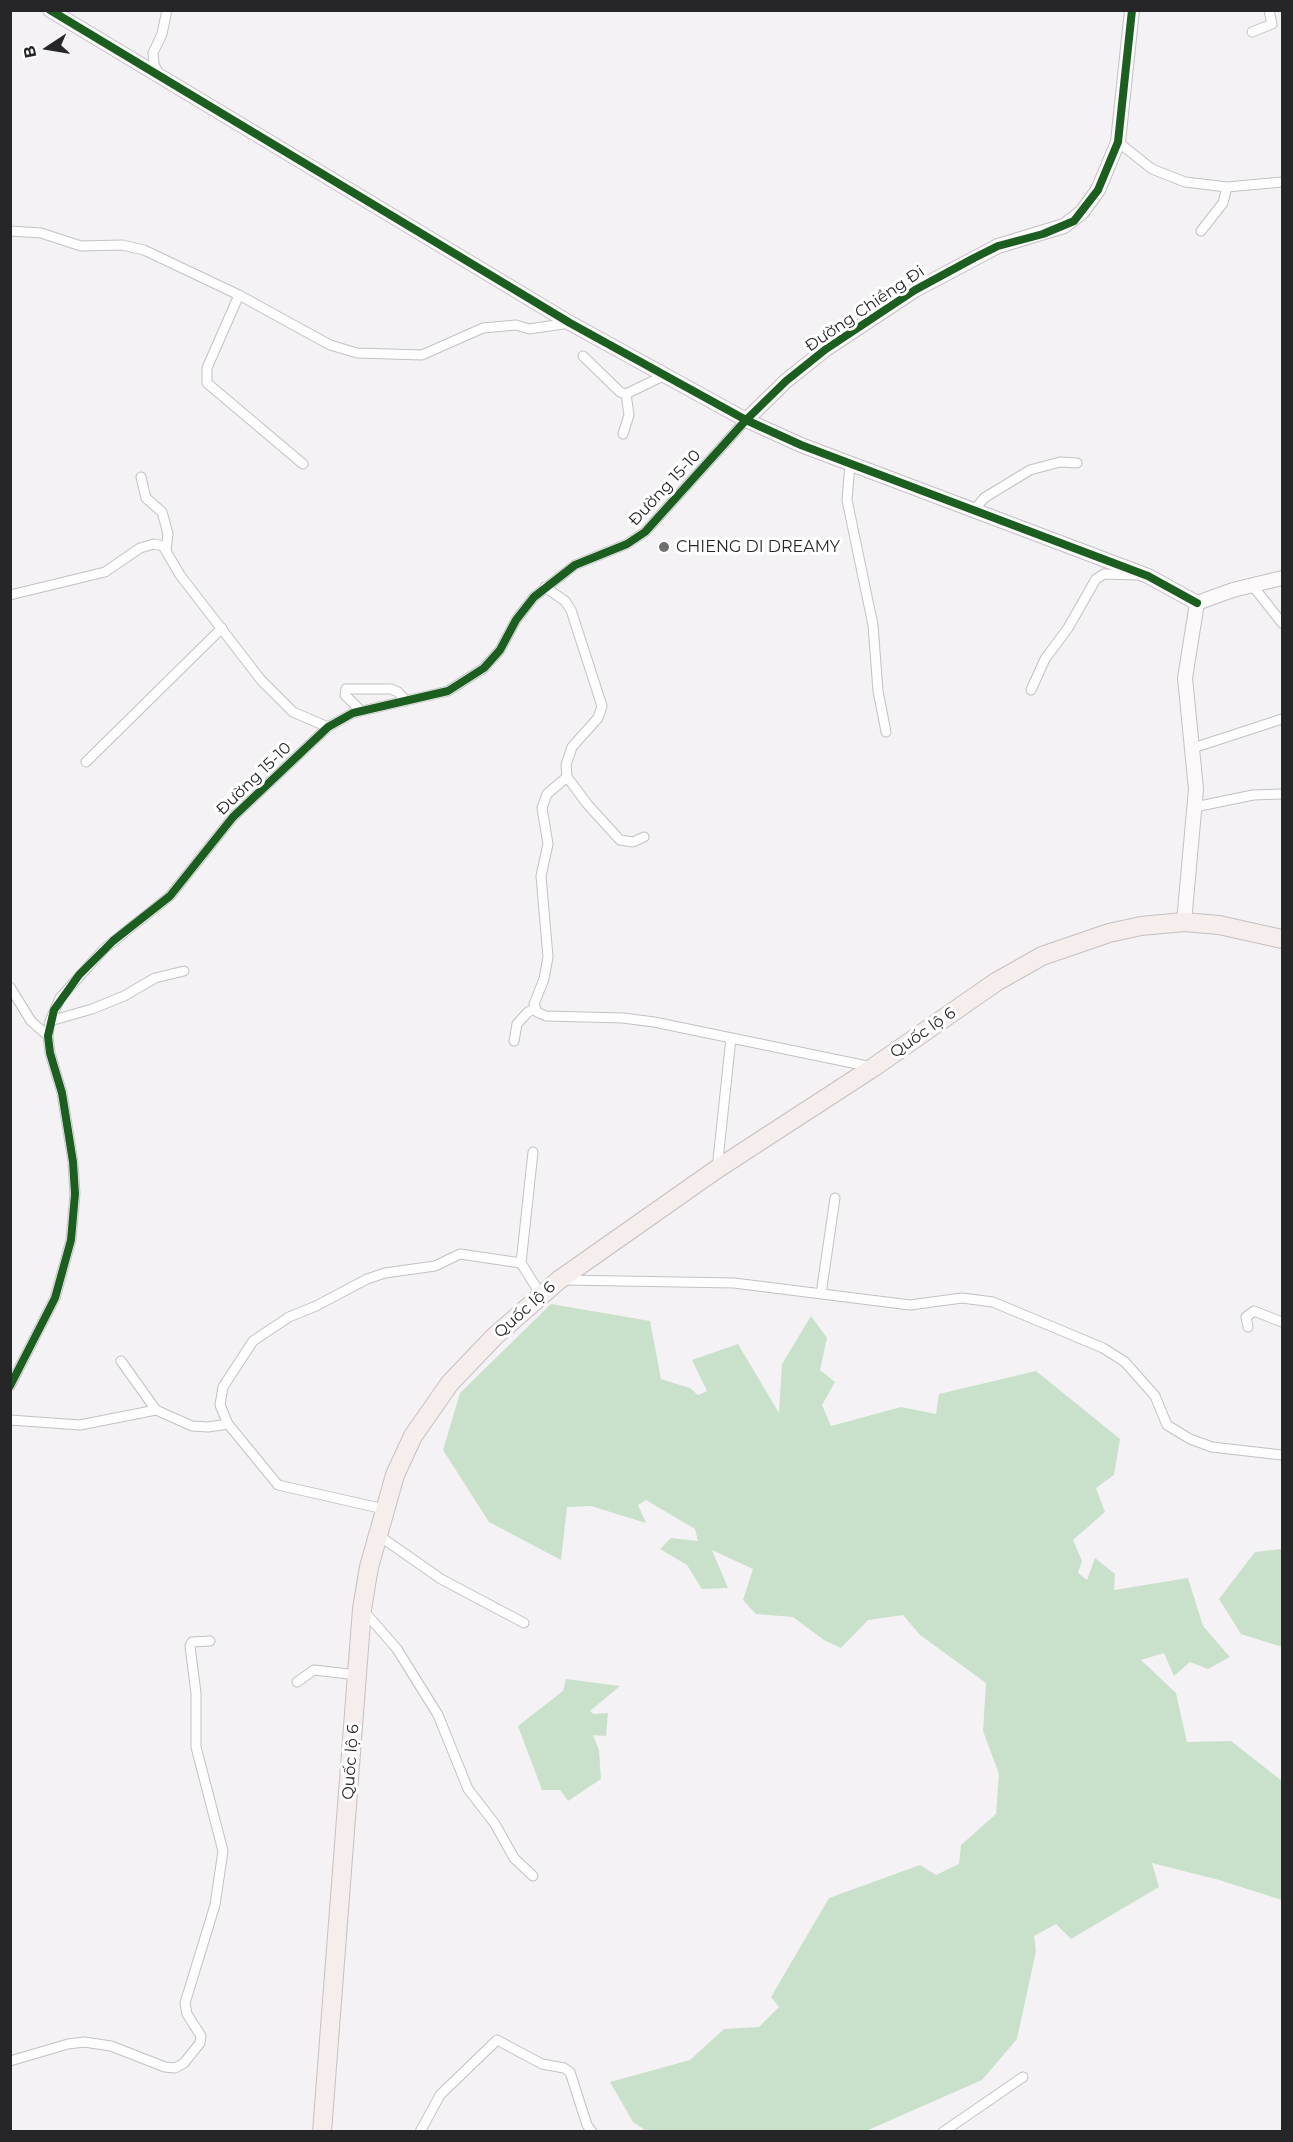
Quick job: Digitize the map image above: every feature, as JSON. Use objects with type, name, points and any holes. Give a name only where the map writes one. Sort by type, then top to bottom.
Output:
[{"type":"highway","name":"Quốc lộ 6","points":[[322,2132],[363,1609],[376,1533],[404,1455],[432,1406],[450,1383],[495,1336],[559,1280],[717,1169],[874,1068],[996,982],[1042,956],[1109,933],[1141,926],[1184,922],[1219,925],[1282,939]]},
{"type":"street","points":[[50,10],[570,323],[663,376],[783,438],[1148,576],[1197,603],[1282,578]]},
{"type":"street","points":[[160,77],[154,64],[153,53],[162,34],[167,10]]},
{"type":"street","name":"Đường Chiềng Đi","points":[[746,420],[786,381],[819,354],[915,291],[998,246],[1043,234],[1074,221],[1098,190],[1118,142],[1132,10]]},
{"type":"street","points":[[1252,32],[1272,24],[1269,10]]},
{"type":"street","points":[[1118,142],[1160,174],[1196,184],[1227,187],[1282,182]]},
{"type":"street","points":[[1201,231],[1223,203],[1227,187]]},
{"type":"street","points":[[10,231],[41,233],[81,246],[122,245],[144,250],[239,296],[330,345],[357,353],[422,354],[483,328],[516,325],[529,329],[570,323]]},
{"type":"street","points":[[239,296],[207,368],[207,384],[303,464]]},
{"type":"street","points":[[583,356],[620,392],[626,394],[663,376]]},
{"type":"street","points":[[623,434],[629,415],[626,394]]},
{"type":"street","name":"Đường 15-10","points":[[10,1386],[55,1298],[67,1262],[74,1217],[73,1162],[63,1101],[50,1053],[48,1036],[50,1021],[60,998],[87,966],[113,941],[170,896],[233,817],[328,727],[361,711],[455,687],[484,668],[500,650],[524,608],[545,587],[582,561],[627,544],[645,532],[746,420]]},
{"type":"street","points":[[975,509],[984,498],[1030,470],[1060,462],[1077,463]]},
{"type":"street","points":[[850,464],[848,500],[873,625],[878,691],[886,732]]},
{"type":"street","points":[[141,477],[146,498],[162,512],[165,519],[168,534],[166,550]]},
{"type":"street","points":[[10,595],[105,572],[140,548],[159,544],[166,550],[180,575],[250,667],[288,707],[305,718],[328,727]]},
{"type":"street","points":[[1030,690],[1045,659],[1068,628],[1100,576],[1109,573],[1148,576]]},
{"type":"street","points":[[1252,585],[1282,622]]},
{"type":"street","points":[[545,587],[565,602],[571,610],[602,706],[598,718],[572,747],[566,765],[567,777],[588,805],[620,840],[633,842],[644,837]]},
{"type":"street","points":[[1184,922],[1195,807],[1193,748],[1185,678],[1197,603]]},
{"type":"street","points":[[86,762],[222,628]]},
{"type":"street","points":[[361,711],[345,694],[346,689],[391,689],[398,692],[406,701]]},
{"type":"street","points":[[1193,748],[1282,719]]},
{"type":"street","points":[[514,1041],[518,1024],[535,1009],[548,957],[541,876],[548,844],[542,808],[547,794],[567,777]]},
{"type":"street","points":[[1195,807],[1252,795],[1281,792]]},
{"type":"street","points":[[50,1021],[92,1010],[124,996],[155,978],[184,971]]},
{"type":"street","points":[[10,987],[31,1021],[48,1036]]},
{"type":"street","points":[[535,1009],[540,1015],[546,1016],[633,1019],[874,1068]]},
{"type":"street","points":[[717,1169],[731,1038]]},
{"type":"street","points":[[533,1152],[521,1263],[541,1295]]},
{"type":"street","points":[[822,1294],[835,1198]]},
{"type":"street","points":[[384,1509],[278,1485],[228,1424],[220,1405],[223,1387],[253,1341],[289,1317],[379,1275],[435,1266],[460,1254],[521,1263]]},
{"type":"street","points":[[559,1280],[734,1283],[910,1305],[963,1298],[993,1302],[1104,1348],[1125,1362],[1155,1396],[1167,1425],[1190,1439],[1212,1447],[1282,1455]]},
{"type":"street","points":[[1248,1327],[1246,1317],[1254,1311],[1282,1322]]},
{"type":"street","points":[[121,1361],[156,1410],[192,1426],[208,1427],[228,1424]]},
{"type":"street","points":[[10,1420],[80,1425],[156,1410]]},
{"type":"street","points":[[376,1533],[441,1579],[524,1623]]},
{"type":"street","points":[[363,1609],[397,1649],[438,1715],[468,1789],[495,1824],[514,1858],[533,1876]]},
{"type":"street","points":[[10,2061],[68,2044],[84,2042],[111,2046],[165,2067],[175,2068],[184,2063],[200,2043],[201,2036],[187,2014],[185,2003],[215,1905],[223,1851],[196,1747],[195,1693],[190,1646],[192,1642],[210,1641]]},
{"type":"street","points":[[297,1682],[314,1670],[357,1675]]},
{"type":"street","points":[[420,2132],[440,2095],[497,2040],[542,2064],[564,2068],[570,2072],[587,2125],[592,2132]]},
{"type":"street","points":[[943,2132],[1023,2077]]},
{"type":"green space","points":[[551,1304],[650,1321],[661,1379],[690,1388],[698,1395],[707,1391],[692,1360],[738,1344],[779,1413],[782,1364],[811,1316],[827,1338],[820,1370],[835,1382],[822,1405],[831,1426],[901,1407],[936,1414],[939,1394],[1036,1371],[1120,1439],[1114,1475],[1096,1488],[1105,1512],[1073,1540],[1082,1561],[1078,1573],[1087,1580],[1095,1558],[1115,1574],[1114,1590],[1188,1578],[1203,1626],[1230,1657],[1208,1669],[1190,1662],[1174,1676],[1164,1653],[1141,1660],[1176,1693],[1187,1742],[1231,1741],[1282,1781],[1282,1900],[1219,1880],[1152,1863],[1159,1887],[1071,1939],[1056,1924],[1034,1936],[1036,1951],[1017,2039],[982,2080],[866,2131],[648,2132],[633,2122],[610,2082],[690,2060],[724,2029],[759,2027],[779,2007],[771,1997],[829,1898],[920,1865],[936,1875],[959,1864],[961,1845],[996,1814],[999,1774],[983,1731],[986,1683],[920,1635],[903,1615],[868,1620],[841,1648],[824,1640],[793,1617],[756,1614],[743,1600],[753,1569],[712,1550],[728,1588],[702,1589],[687,1565],[660,1549],[671,1538],[698,1541],[695,1529],[646,1500],[638,1505],[646,1523],[591,1506],[567,1507],[561,1560],[489,1522],[443,1450],[460,1393]]},
{"type":"green space","points":[[1282,1549],[1282,1647],[1241,1634],[1219,1599],[1255,1552]]},
{"type":"green space","points":[[566,1679],[620,1686],[590,1711],[594,1714],[608,1713],[606,1736],[593,1735],[599,1750],[601,1779],[568,1801],[560,1790],[542,1790],[518,1726],[563,1691]]},
{"type":"cycle path","points":[[50,10],[570,323],[746,420],[801,445],[1148,576],[1197,603]]},
{"type":"cycle path","points":[[10,1386],[55,1298],[71,1240],[75,1194],[73,1162],[62,1093],[50,1053],[48,1036],[54,1010],[79,975],[113,941],[170,896],[233,817],[328,727],[353,713],[448,691],[484,668],[500,650],[516,620],[534,597],[575,565],[627,544],[645,532],[746,420],[786,381],[826,349],[915,290],[974,258],[998,246],[1043,234],[1074,221],[1098,190],[1118,142],[1132,10]]},
{"type":"place","name":"CHIENG DI DREAMY","points":[[664,547]]}]
